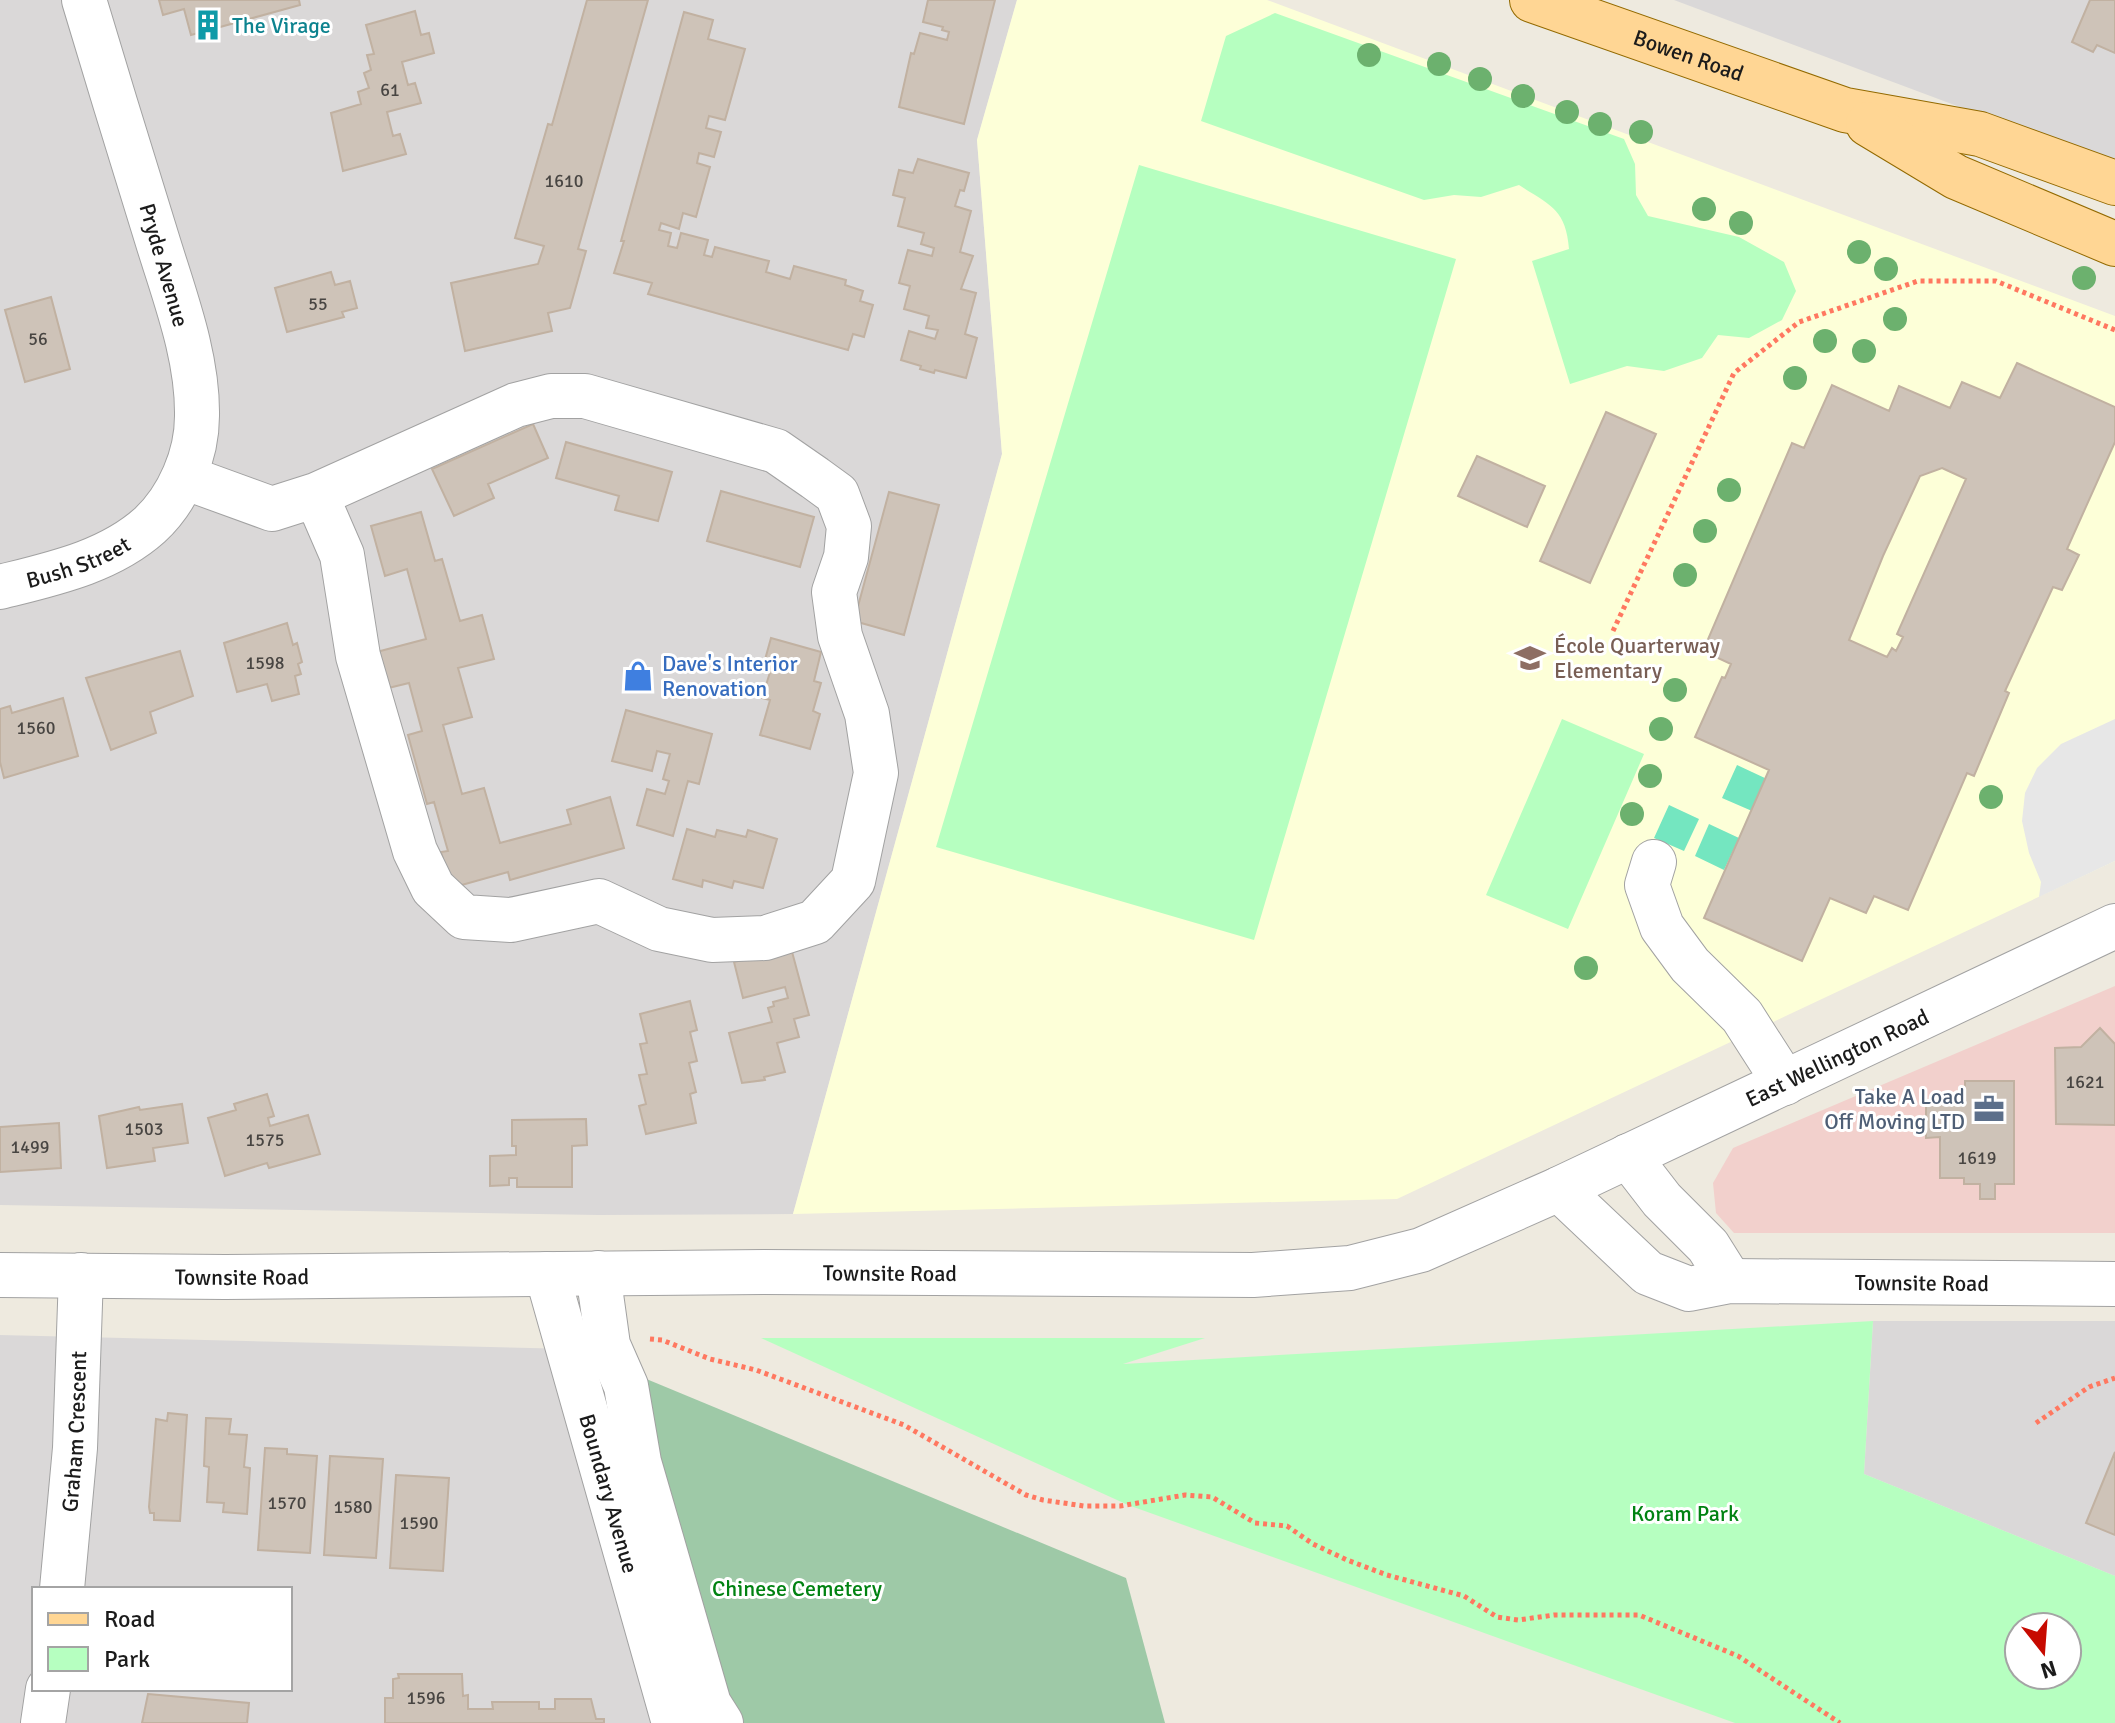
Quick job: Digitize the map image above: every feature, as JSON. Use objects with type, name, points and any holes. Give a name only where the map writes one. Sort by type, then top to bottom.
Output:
[{"type":"main road","name":"Bowen Road","points":[[1532,0],[1845,110],[1980,134],[2115,183]]},
{"type":"main road","name":"Bowen Road","points":[[1845,110],[1956,177],[2115,244]]},
{"type":"street","name":"Pryde Avenue","points":[[84,0],[175,300],[193,370],[197,416],[194,447],[173,499],[151,525]]},
{"type":"street","points":[[184,477],[272,509],[316,495],[516,405],[551,396],[585,396],[776,451],[837,494],[849,526],[846,557],[834,592],[840,636],[867,714],[876,773],[853,881],[815,922],[765,938],[712,940],[659,929],[599,901],[511,920],[464,917],[433,888],[415,851],[358,656],[342,555],[316,495]]},
{"type":"street","name":"Bush Street","points":[[0,587],[63,571],[117,549],[151,525]]},
{"type":"street","points":[[1654,862],[1647,885],[1662,927],[1690,965],[1742,1016],[1785,1083]]},
{"type":"street","name":"East Wellington Road","points":[[1559,1189],[2115,926]]},
{"type":"street","points":[[1628,1156],[1662,1200],[1708,1246],[1730,1281]]},
{"type":"street","name":"Townsite Road","points":[[0,1275],[1253,1275],[1350,1268],[1421,1250],[1559,1189],[1648,1273],[1689,1289],[1730,1281],[2115,1284]]},
{"type":"street","points":[[598,1273],[608,1345],[626,1386],[639,1462],[709,1704],[721,1723]]},
{"type":"street","name":"Boundary Avenue","points":[[547,1274],[673,1717]]},
{"type":"street","name":"Graham Crescent","points":[[62,1587],[75,1448],[81,1275]]},
{"type":"street","points":[[43,1723],[48,1691]]},
{"type":"path","points":[[1613,631],[1734,373],[1799,322],[1918,281],[1996,281],[2115,330]]},
{"type":"path","points":[[608,1345],[635,1337],[662,1340],[710,1359],[768,1374],[904,1425],[1026,1495],[1043,1500],[1084,1506],[1120,1506],[1185,1495],[1212,1497],[1255,1523],[1287,1526],[1313,1544],[1347,1560],[1387,1575],[1464,1596],[1497,1617],[1518,1620],[1554,1615],[1639,1615],[1738,1656],[1840,1723]]},
{"type":"path","points":[[2036,1423],[2089,1387],[2115,1378]]},
{"type":"shaded area","points":[[0,0],[1017,0],[977,140],[1002,454],[793,1214],[598,1215],[0,1205]]},
{"type":"shaded area","name":"École Quarterway Elementary","points":[[1017,0],[1267,0],[2115,316],[2115,861],[1397,1199],[793,1214],[1002,454],[977,140]]},
{"type":"shaded area","points":[[1674,0],[2115,0],[2115,165]]},
{"type":"shaded area","points":[[2115,719],[2115,861],[2039,897],[2041,882],[2029,853],[2022,821],[2025,793],[2037,768],[2061,744]]},
{"type":"shaded area","points":[[2115,986],[2115,1233],[1734,1233],[1716,1213],[1713,1183],[1733,1148]]},
{"type":"shaded area","points":[[1873,1321],[2115,1321],[2115,1576],[1864,1474]]},
{"type":"shaded area","points":[[0,1335],[574,1349],[694,1723],[0,1723]]},
{"type":"green space","points":[[1275,13],[1624,139],[1635,164],[1636,195],[1648,216],[1739,237],[1784,262],[1796,291],[1782,320],[1749,338],[1718,335],[1702,358],[1664,371],[1627,366],[1570,384],[1532,261],[1569,249],[1560,216],[1548,203],[1519,185],[1481,197],[1454,195],[1424,200],[1201,121],[1226,36]]},
{"type":"green space","points":[[1139,165],[1456,259],[1254,940],[936,847]]},
{"type":"green space","points":[[1562,719],[1644,754],[1568,929],[1486,895]]},
{"type":"green space","points":[[1737,765],[1767,779],[1752,811],[1722,798]]},
{"type":"green space","points":[[1669,805],[1699,819],[1684,851],[1654,838]]},
{"type":"green space","points":[[1709,824],[1739,838],[1724,870],[1695,856]]},
{"type":"green space","name":"Koram Park","points":[[1873,1321],[1864,1474],[2115,1576],[2115,1723],[1735,1723],[1128,1505],[761,1338],[1205,1338],[1123,1364]]},
{"type":"green space","name":"Chinese Cemetery","points":[[574,1349],[1126,1578],[1165,1723],[694,1723]]},
{"type":"building","name":"The Virage","points":[[159,0],[299,0],[300,5],[191,35],[184,9],[163,15]]},
{"type":"building","points":[[587,0],[648,0],[578,249],[586,251],[570,308],[548,313],[552,331],[465,351],[451,283],[538,264],[544,246],[515,238],[548,124],[552,125]]},
{"type":"building","points":[[928,0],[995,0],[964,124],[899,107],[911,53],[914,54],[920,33],[947,40],[949,32],[942,30],[943,27],[923,22]]},
{"type":"building","points":[[2090,0],[2115,0],[2115,53],[2097,45],[2093,52],[2072,42]]},
{"type":"building","points":[[415,11],[421,35],[429,33],[434,53],[402,62],[408,85],[415,83],[421,103],[387,112],[393,136],[400,134],[406,154],[343,171],[331,113],[361,104],[358,92],[369,88],[364,73],[371,70],[367,55],[374,54],[366,25]]},
{"type":"building","points":[[684,12],[713,20],[708,39],[745,49],[725,120],[709,116],[706,128],[721,132],[714,157],[699,153],[697,163],[710,167],[696,217],[683,213],[679,229],[661,223],[659,230],[671,233],[668,246],[677,248],[681,233],[708,240],[704,255],[712,257],[715,247],[769,261],[766,272],[790,279],[794,266],[846,280],[845,285],[863,291],[860,301],[873,305],[864,337],[853,334],[848,350],[648,294],[652,283],[614,273]]},
{"type":"building","points":[[918,159],[969,173],[964,191],[960,190],[955,206],[971,211],[960,252],[973,256],[961,289],[976,293],[965,334],[977,338],[966,378],[935,370],[934,373],[901,360],[909,331],[935,339],[938,330],[926,328],[929,316],[904,309],[910,286],[899,283],[908,250],[932,256],[934,248],[921,244],[924,233],[898,226],[905,198],[893,195],[899,170],[913,173]]},
{"type":"building","points":[[331,272],[335,285],[350,281],[357,308],[342,312],[344,317],[287,332],[275,288]]},
{"type":"building","points":[[51,297],[70,369],[25,382],[5,310]]},
{"type":"building","points":[[2017,363],[2115,407],[2115,442],[2067,549],[2079,555],[2062,590],[2053,587],[2005,691],[2009,693],[1974,776],[1967,773],[1908,910],[1874,896],[1866,913],[1830,898],[1802,961],[1704,918],[1769,770],[1695,737],[1731,664],[1703,651],[1792,443],[1804,448],[1832,385],[1889,411],[1899,386],[1950,408],[1962,382],[2000,398]],"holes":[[[1942,468],[1966,479],[1897,634],[1903,637],[1896,651],[1892,648],[1887,657],[1849,640],[1920,476]]]},
{"type":"building","points":[[1606,412],[1656,434],[1590,583],[1540,561]]},
{"type":"building","points":[[533,424],[548,458],[488,484],[494,498],[454,516],[432,469]]},
{"type":"building","points":[[566,442],[672,472],[658,521],[615,510],[619,496],[556,478]]},
{"type":"building","points":[[1477,456],[1545,486],[1527,527],[1458,496]]},
{"type":"building","points":[[721,491],[814,517],[800,567],[707,541]]},
{"type":"building","points":[[889,492],[939,505],[904,635],[854,621]]},
{"type":"building","points":[[421,512],[435,561],[442,559],[460,621],[482,615],[494,659],[458,668],[472,717],[443,725],[462,794],[484,788],[500,843],[571,824],[567,810],[610,797],[624,848],[510,880],[508,872],[451,888],[441,852],[448,851],[434,802],[427,804],[408,735],[422,731],[409,683],[380,690],[369,654],[426,639],[407,569],[385,576],[371,526]]},
{"type":"building","points":[[287,623],[302,662],[298,664],[301,674],[295,676],[299,694],[272,701],[267,684],[237,692],[224,643]]},
{"type":"building","points":[[771,638],[821,652],[814,681],[821,683],[813,711],[820,714],[810,749],[760,735],[770,700],[762,698],[771,669],[763,667]]},
{"type":"building","points":[[180,651],[193,696],[150,712],[156,733],[111,750],[86,678]]},
{"type":"building","points":[[63,698],[78,756],[4,778],[0,762],[0,709],[10,706],[12,713]]},
{"type":"building","points":[[626,710],[712,734],[699,784],[688,781],[673,836],[637,825],[647,789],[665,794],[669,781],[663,779],[670,754],[657,751],[652,771],[612,761]]},
{"type":"building","points":[[687,829],[715,837],[717,830],[746,837],[748,830],[777,839],[763,888],[734,881],[732,888],[703,880],[702,887],[673,879]]},
{"type":"building","points":[[791,948],[809,1015],[794,1019],[799,1037],[777,1043],[785,1072],[764,1077],[765,1080],[742,1083],[729,1033],[772,1022],[768,1008],[774,1006],[773,1002],[788,998],[785,987],[743,998],[734,962]]},
{"type":"building","points":[[690,1001],[697,1030],[690,1032],[697,1061],[689,1063],[696,1092],[690,1094],[696,1123],[646,1134],[639,1106],[646,1104],[639,1075],[647,1074],[640,1044],[647,1043],[640,1014]]},
{"type":"building","points":[[2100,1028],[2115,1044],[2115,1125],[2056,1124],[2055,1048],[2081,1047]]},
{"type":"building","points":[[1965,1081],[2014,1081],[2014,1184],[1995,1184],[1995,1199],[1980,1199],[1980,1184],[1964,1184],[1964,1178],[1940,1178],[1940,1137],[1926,1138],[1926,1100],[1965,1100]]},
{"type":"building","points":[[267,1094],[274,1116],[268,1118],[270,1126],[308,1115],[320,1154],[269,1168],[267,1163],[225,1176],[208,1118],[236,1110],[234,1104]]},
{"type":"building","points":[[182,1104],[188,1143],[153,1148],[155,1161],[107,1168],[99,1116],[139,1107],[140,1110]]},
{"type":"building","points":[[586,1119],[587,1145],[572,1146],[572,1187],[517,1187],[517,1178],[509,1178],[509,1185],[490,1186],[490,1156],[516,1155],[516,1146],[512,1146],[512,1120]]},
{"type":"building","points":[[59,1123],[61,1168],[0,1172],[0,1127]]},
{"type":"building","points":[[168,1413],[187,1415],[180,1521],[154,1520],[154,1513],[150,1513],[149,1507],[156,1419],[167,1421]]},
{"type":"building","points":[[206,1418],[231,1419],[229,1434],[247,1435],[244,1467],[250,1468],[247,1514],[223,1512],[224,1503],[207,1502],[209,1467],[204,1466]]},
{"type":"building","points":[[265,1448],[287,1449],[287,1454],[317,1456],[310,1553],[258,1550]]},
{"type":"building","points":[[2115,1452],[2115,1535],[2086,1523]]},
{"type":"building","points":[[330,1456],[383,1459],[376,1558],[324,1555]]},
{"type":"building","points":[[396,1475],[449,1478],[443,1571],[390,1568]]},
{"type":"building","points":[[398,1674],[462,1674],[463,1696],[468,1695],[468,1709],[493,1709],[492,1702],[539,1702],[539,1709],[555,1709],[555,1699],[591,1699],[596,1719],[604,1719],[604,1723],[385,1723],[385,1698],[393,1698],[393,1679],[399,1678]]},
{"type":"building","points":[[148,1694],[249,1703],[247,1723],[142,1723]]},
{"type":"place","name":"The Virage","points":[[208,25]]},
{"type":"place","name":"École Quarterway Elementary","points":[[1530,658]]},
{"type":"place","name":"Dave's Interior Renovation","points":[[638,676]]},
{"type":"place","name":"Take A Load Off Moving LTD","points":[[1989,1109]]}]
